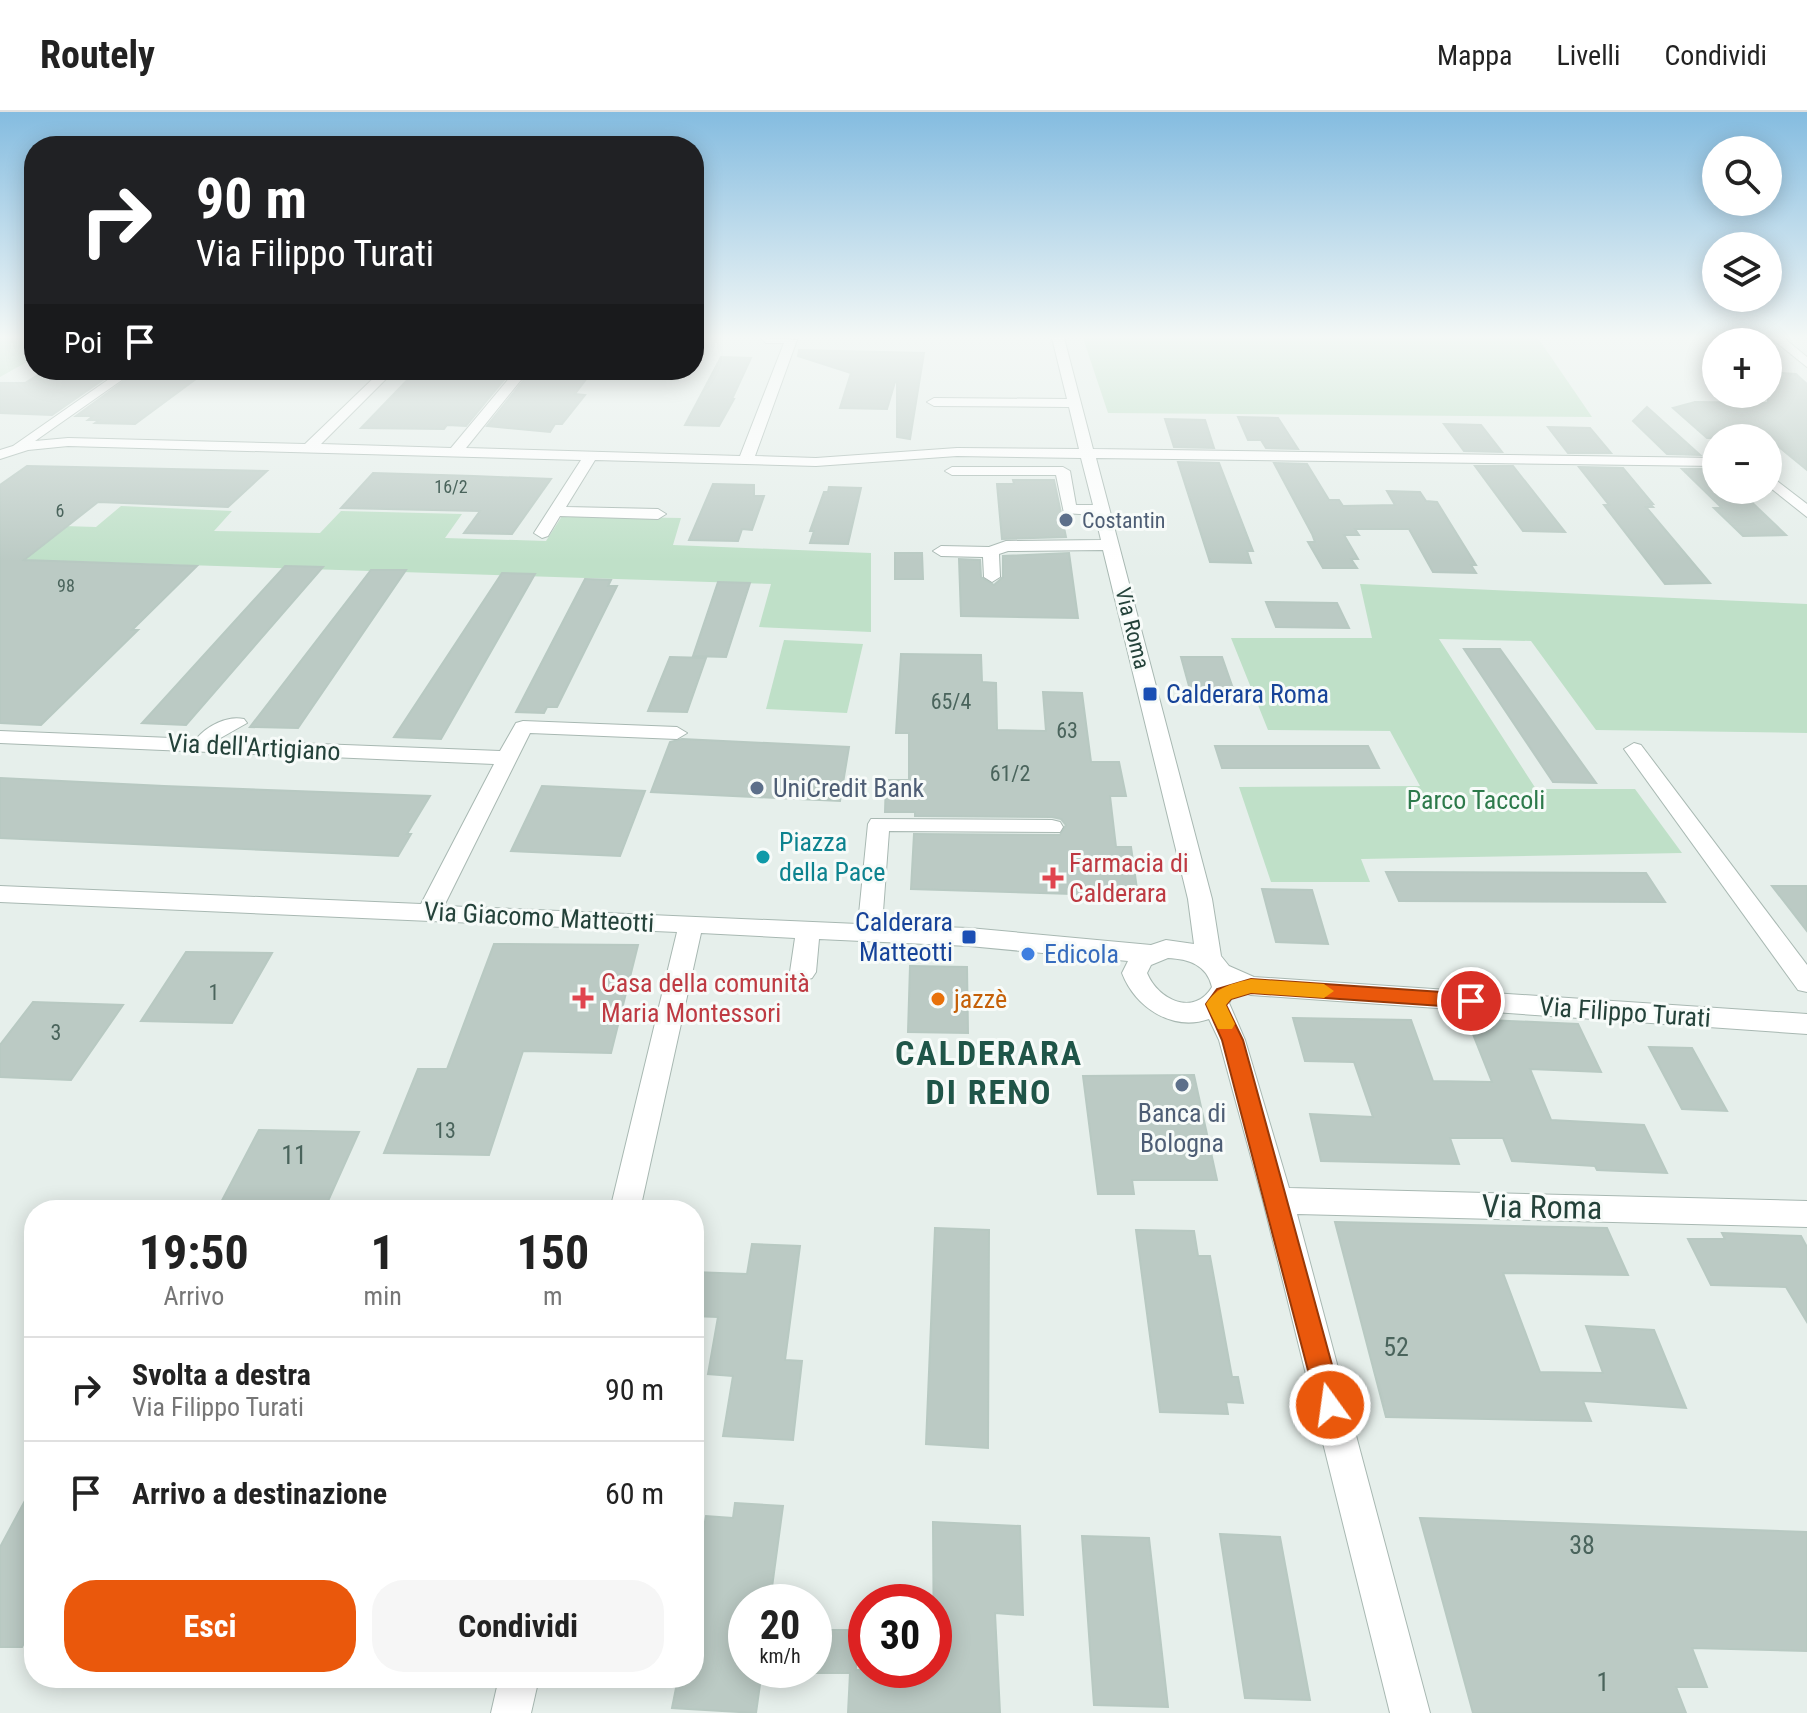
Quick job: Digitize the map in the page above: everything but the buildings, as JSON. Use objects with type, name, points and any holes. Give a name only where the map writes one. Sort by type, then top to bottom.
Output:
[{"type":"street","points":[[6,453],[66,413]]},
{"type":"street","points":[[309,448],[345,413]]},
{"type":"street","points":[[455,452],[488,413]]},
{"type":"street","points":[[746,460],[764,413]]},
{"type":"street","name":"Via Roma","points":[[1077,413],[1235,1051],[1278,1201],[1410,1713]]},
{"type":"street","points":[[6,453],[40,444],[68,442],[816,462],[936,452],[1090,462],[1362,457],[1702,462]]},
{"type":"street","points":[[542,533],[591,456]]},
{"type":"street","points":[[1362,457],[1374,475]]},
{"type":"street","points":[[1428,458],[1440,476]]},
{"type":"street","points":[[783,478],[788,461]]},
{"type":"street","points":[[811,478],[816,462]]},
{"type":"street","points":[[952,471],[1063,471],[1090,462]]},
{"type":"street","points":[[1063,471],[1069,510],[1102,510]]},
{"type":"street","points":[[1782,490],[1807,512]]},
{"type":"street","points":[[555,511],[658,514]]},
{"type":"street","points":[[941,551],[991,552],[1006,546],[1111,545]]},
{"type":"street","points":[[991,552],[992,577]]},
{"type":"street","points":[[203,744],[212,733],[237,723]]},
{"type":"street","points":[[429,912],[523,727],[677,733]]},
{"type":"street","name":"Via dell'Artigiano","points":[[0,737],[203,744],[451,747],[507,758]]},
{"type":"street","points":[[1634,749],[1807,983]]},
{"type":"street","points":[[869,933],[879,824],[1052,827]]},
{"type":"street","name":"Via Giacomo Matteotti","points":[[0,894],[691,924],[1159,952]]},
{"type":"street","points":[[1204,920],[1138,966],[1137,984],[1160,1007],[1184,1013],[1211,1028],[1235,1051]]},
{"type":"street","points":[[627,1200],[691,924]]},
{"type":"street","points":[[803,972],[808,930]]},
{"type":"street","name":"Via Giacomo Matteotti","points":[[1077,945],[1114,964],[1137,984]]},
{"type":"street","points":[[1159,952],[1181,949],[1218,983],[1202,1011],[1184,1013]]},
{"type":"street","name":"Via Filippo Turati","points":[[1218,983],[1807,1024]]},
{"type":"street","name":"Via Roma","points":[[1278,1201],[1807,1214]]},
{"type":"street","points":[[511,1713],[517,1688]]},
{"type":"green space","points":[[1108,413],[1589,413],[1592,417]]},
{"type":"green space","points":[[121,506],[232,511],[214,531],[320,533],[341,511],[462,514],[445,538],[546,541],[562,516],[681,518],[673,545],[871,553],[871,632],[759,627],[771,584],[0,559],[0,524],[96,527]]},
{"type":"green space","name":"Parco Taccoli","points":[[1360,584],[1807,604],[1807,733],[1596,730],[1531,641],[1439,639],[1536,789],[1635,789],[1682,853],[1361,859],[1370,882],[1271,882],[1239,787],[1420,786],[1390,731],[1268,730],[1231,638],[1372,638]]},
{"type":"green space","points":[[784,640],[863,644],[847,713],[766,709]]},
{"type":"slow traffic","points":[[1225,1024],[1216,1004],[1224,994],[1235,990],[1251,986],[1324,991]]},
{"type":"place","name":"Costantin","points":[[1066,520]]},
{"type":"place","name":"Calderara Roma","points":[[1150,694]]},
{"type":"place","name":"UniCredit Bank","points":[[757,788]]},
{"type":"place","name":"Piazza della Pace","points":[[763,857]]},
{"type":"place","name":"Farmacia di Calderara","points":[[1053,878]]},
{"type":"place","name":"Calderara Matteotti","points":[[969,937]]},
{"type":"place","name":"Edicola","points":[[1028,954]]},
{"type":"place","name":"Casa della comunità Maria Montessori","points":[[583,998]]},
{"type":"place","name":"jazzè","points":[[938,999]]},
{"type":"place","name":"Banca di Bologna","points":[[1182,1085]]},
{"type":"district","name":"CALDERARA DI RENO","points":[[989,1072]]},
{"type":"route","points":[[1330,1405],[1278,1201],[1232,1040],[1216,1004],[1224,994],[1251,986],[1471,1001]]}]
